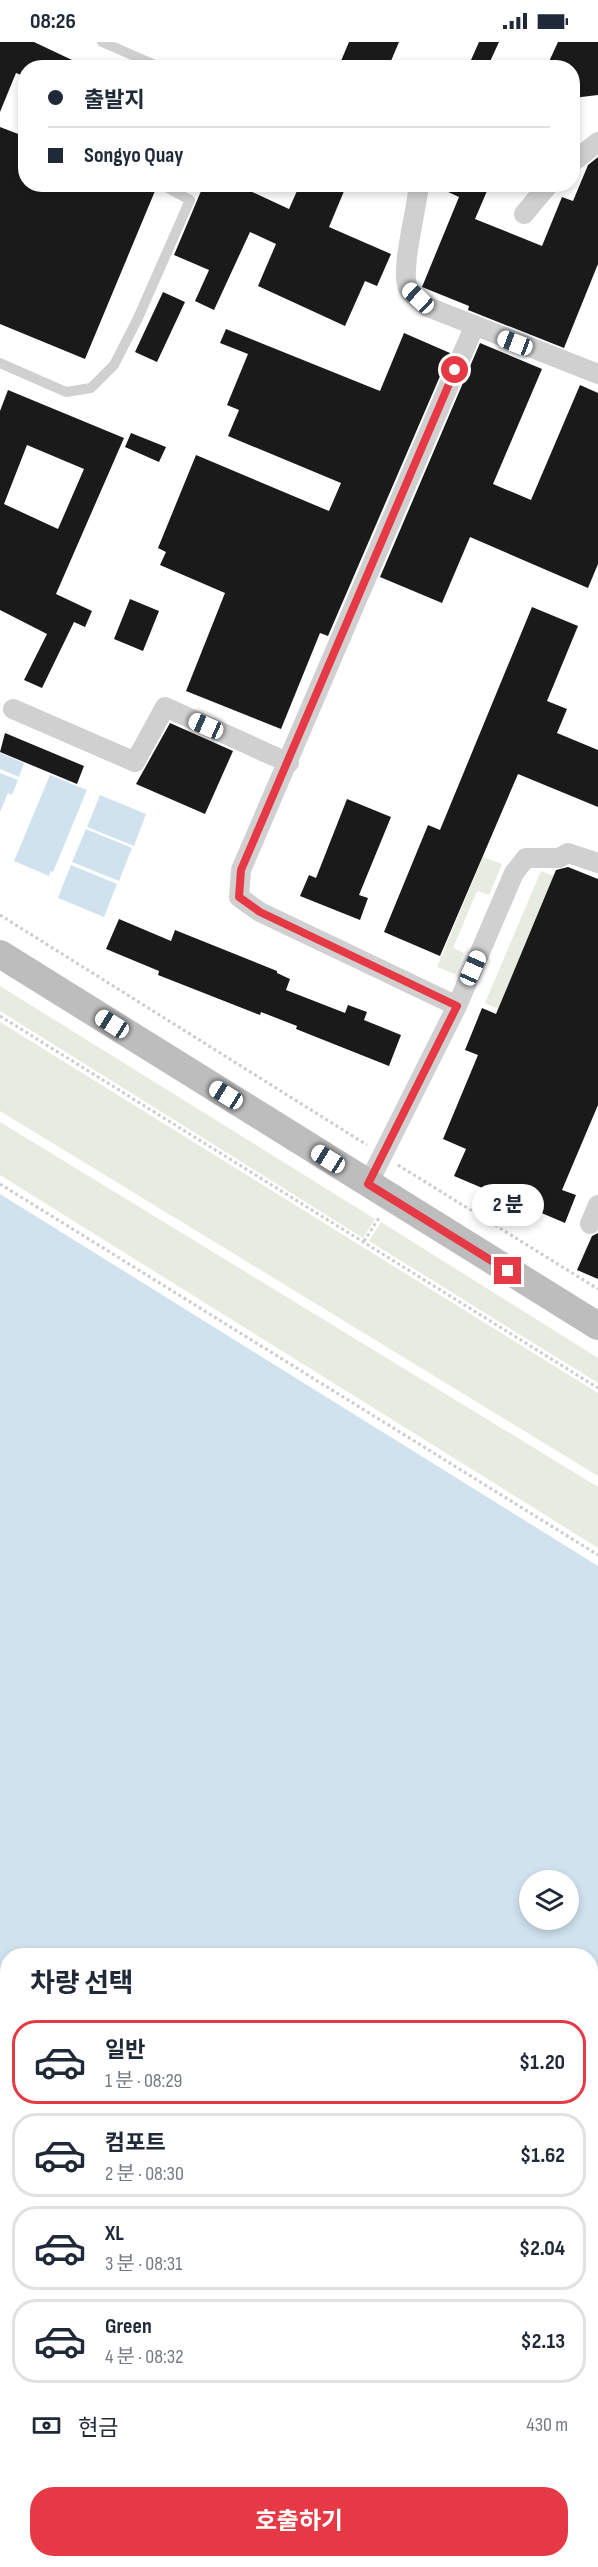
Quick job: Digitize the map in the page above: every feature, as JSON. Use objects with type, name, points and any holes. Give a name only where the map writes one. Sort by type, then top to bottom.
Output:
[{"type":"main road","points":[[0,954],[598,1326]]},
{"type":"street","points":[[580,156],[598,142]]},
{"type":"street","points":[[418,192],[415,219],[404,267],[408,289],[428,308],[598,374]]},
{"type":"street","points":[[524,214],[542,192]]},
{"type":"street","points":[[457,1006],[260,912],[239,897],[241,870],[474,327]]},
{"type":"street","points":[[13,709],[135,762],[165,708],[288,763]]},
{"type":"street","points":[[368,1184],[384,1157],[457,1006],[514,873],[526,858],[559,858],[568,853],[598,863]]},
{"type":"street","points":[[590,1224],[598,1205]]},
{"type":"lane","points":[[102,42],[144,60]]},
{"type":"lane","points":[[0,363],[66,392],[91,388],[114,365],[138,318],[190,200],[176,192]]},
{"type":"path","points":[[0,915],[598,1289]]},
{"type":"path","points":[[0,1016],[598,1388]]},
{"type":"path","points":[[0,1184],[598,1555]]},
{"type":"path","points":[[364,1242],[380,1218]]},
{"type":"shaded area","points":[[483,857],[502,864],[489,895],[477,891],[453,948],[464,953],[455,974],[437,967]]},
{"type":"shaded area","points":[[541,871],[554,876],[498,1009],[485,1003]]},
{"type":"shaded area","points":[[0,986],[375,1219],[363,1238],[0,1011]]},
{"type":"shaded area","points":[[0,1022],[598,1393],[598,1476],[0,1111]]},
{"type":"shaded area","points":[[0,1122],[598,1487],[598,1548],[0,1175]]},
{"type":"shaded area","points":[[381,1222],[598,1358],[598,1383],[369,1241]]},
{"type":"water","points":[[0,753],[24,763],[19,777],[0,769]]},
{"type":"water","points":[[0,773],[18,780],[12,795],[8,793],[0,812]]},
{"type":"water","points":[[50,775],[87,790],[53,872],[50,871],[49,876],[14,861]]},
{"type":"water","points":[[100,795],[146,814],[134,846],[87,827]]},
{"type":"water","points":[[86,829],[132,848],[119,881],[72,862]]},
{"type":"water","points":[[71,865],[117,884],[104,917],[58,898]]},
{"type":"water","points":[[0,1194],[598,1566],[598,1948],[0,1948]]},
{"type":"building","points":[[0,42],[34,42],[72,60],[18,60],[18,74],[16,73],[0,112]]},
{"type":"building","points":[[349,42],[399,42],[391,60],[341,60]]},
{"type":"building","points":[[479,42],[499,42],[491,60],[471,60]]},
{"type":"building","points":[[558,42],[598,42],[598,95],[580,97],[580,60],[550,60]]},
{"type":"building","points":[[0,127],[18,134],[18,192],[155,192],[85,359],[0,324]]},
{"type":"building","points":[[598,157],[598,264],[564,348],[468,310],[469,306],[422,287],[459,197],[448,192],[487,192],[475,219],[542,246],[562,197],[573,201],[577,192],[580,192],[580,184],[588,165]]},
{"type":"building","points":[[201,192],[252,192],[289,209],[296,192],[344,192],[329,227],[391,254],[377,286],[365,281],[345,326],[258,286],[276,244],[250,232],[214,310],[195,301],[209,270],[174,255]]},
{"type":"building","points":[[163,292],[185,302],[157,362],[135,352]]},
{"type":"building","points":[[226,329],[380,391],[404,333],[450,353],[328,636],[320,633],[281,729],[186,691],[225,593],[160,565],[166,552],[158,548],[196,455],[329,511],[341,483],[228,436],[239,410],[227,405],[248,354],[220,343]]},
{"type":"building","points":[[480,343],[542,369],[493,484],[531,500],[580,385],[598,393],[598,564],[588,588],[470,537],[442,603],[380,577]]},
{"type":"building","points":[[8,390],[124,438],[56,594],[92,611],[85,627],[74,622],[42,688],[24,680],[47,634],[0,610],[0,411]],"holes":[[[27,445],[84,469],[58,529],[4,504]]]},
{"type":"building","points":[[131,433],[166,447],[159,462],[125,447]]},
{"type":"building","points":[[130,599],[159,611],[143,651],[114,639]]},
{"type":"building","points":[[532,607],[578,626],[547,701],[567,709],[557,733],[598,750],[598,807],[518,774],[440,956],[384,932],[428,825],[440,830]]},
{"type":"building","points":[[170,723],[233,751],[205,814],[136,784]]},
{"type":"building","points":[[5,733],[84,766],[77,784],[0,752]]},
{"type":"building","points":[[347,799],[391,817],[359,895],[368,898],[360,920],[300,896],[309,875],[316,878]]},
{"type":"building","points":[[568,867],[598,879],[598,1105],[562,1190],[576,1195],[565,1223],[454,1176],[466,1149],[443,1139],[478,1055],[465,1050],[482,1008],[496,1014],[556,870]]},
{"type":"building","points":[[119,919],[171,941],[175,930],[277,971],[290,979],[286,990],[345,1013],[348,1005],[367,1012],[364,1020],[401,1035],[389,1066],[296,1029],[297,1026],[261,1012],[260,1015],[158,975],[159,971],[106,949]]},
{"type":"building","points":[[598,1233],[598,1279],[577,1270],[592,1236]]},
{"type":"route","points":[[455,370],[241,870],[239,897],[260,912],[457,1006],[368,1184],[508,1271]]}]
